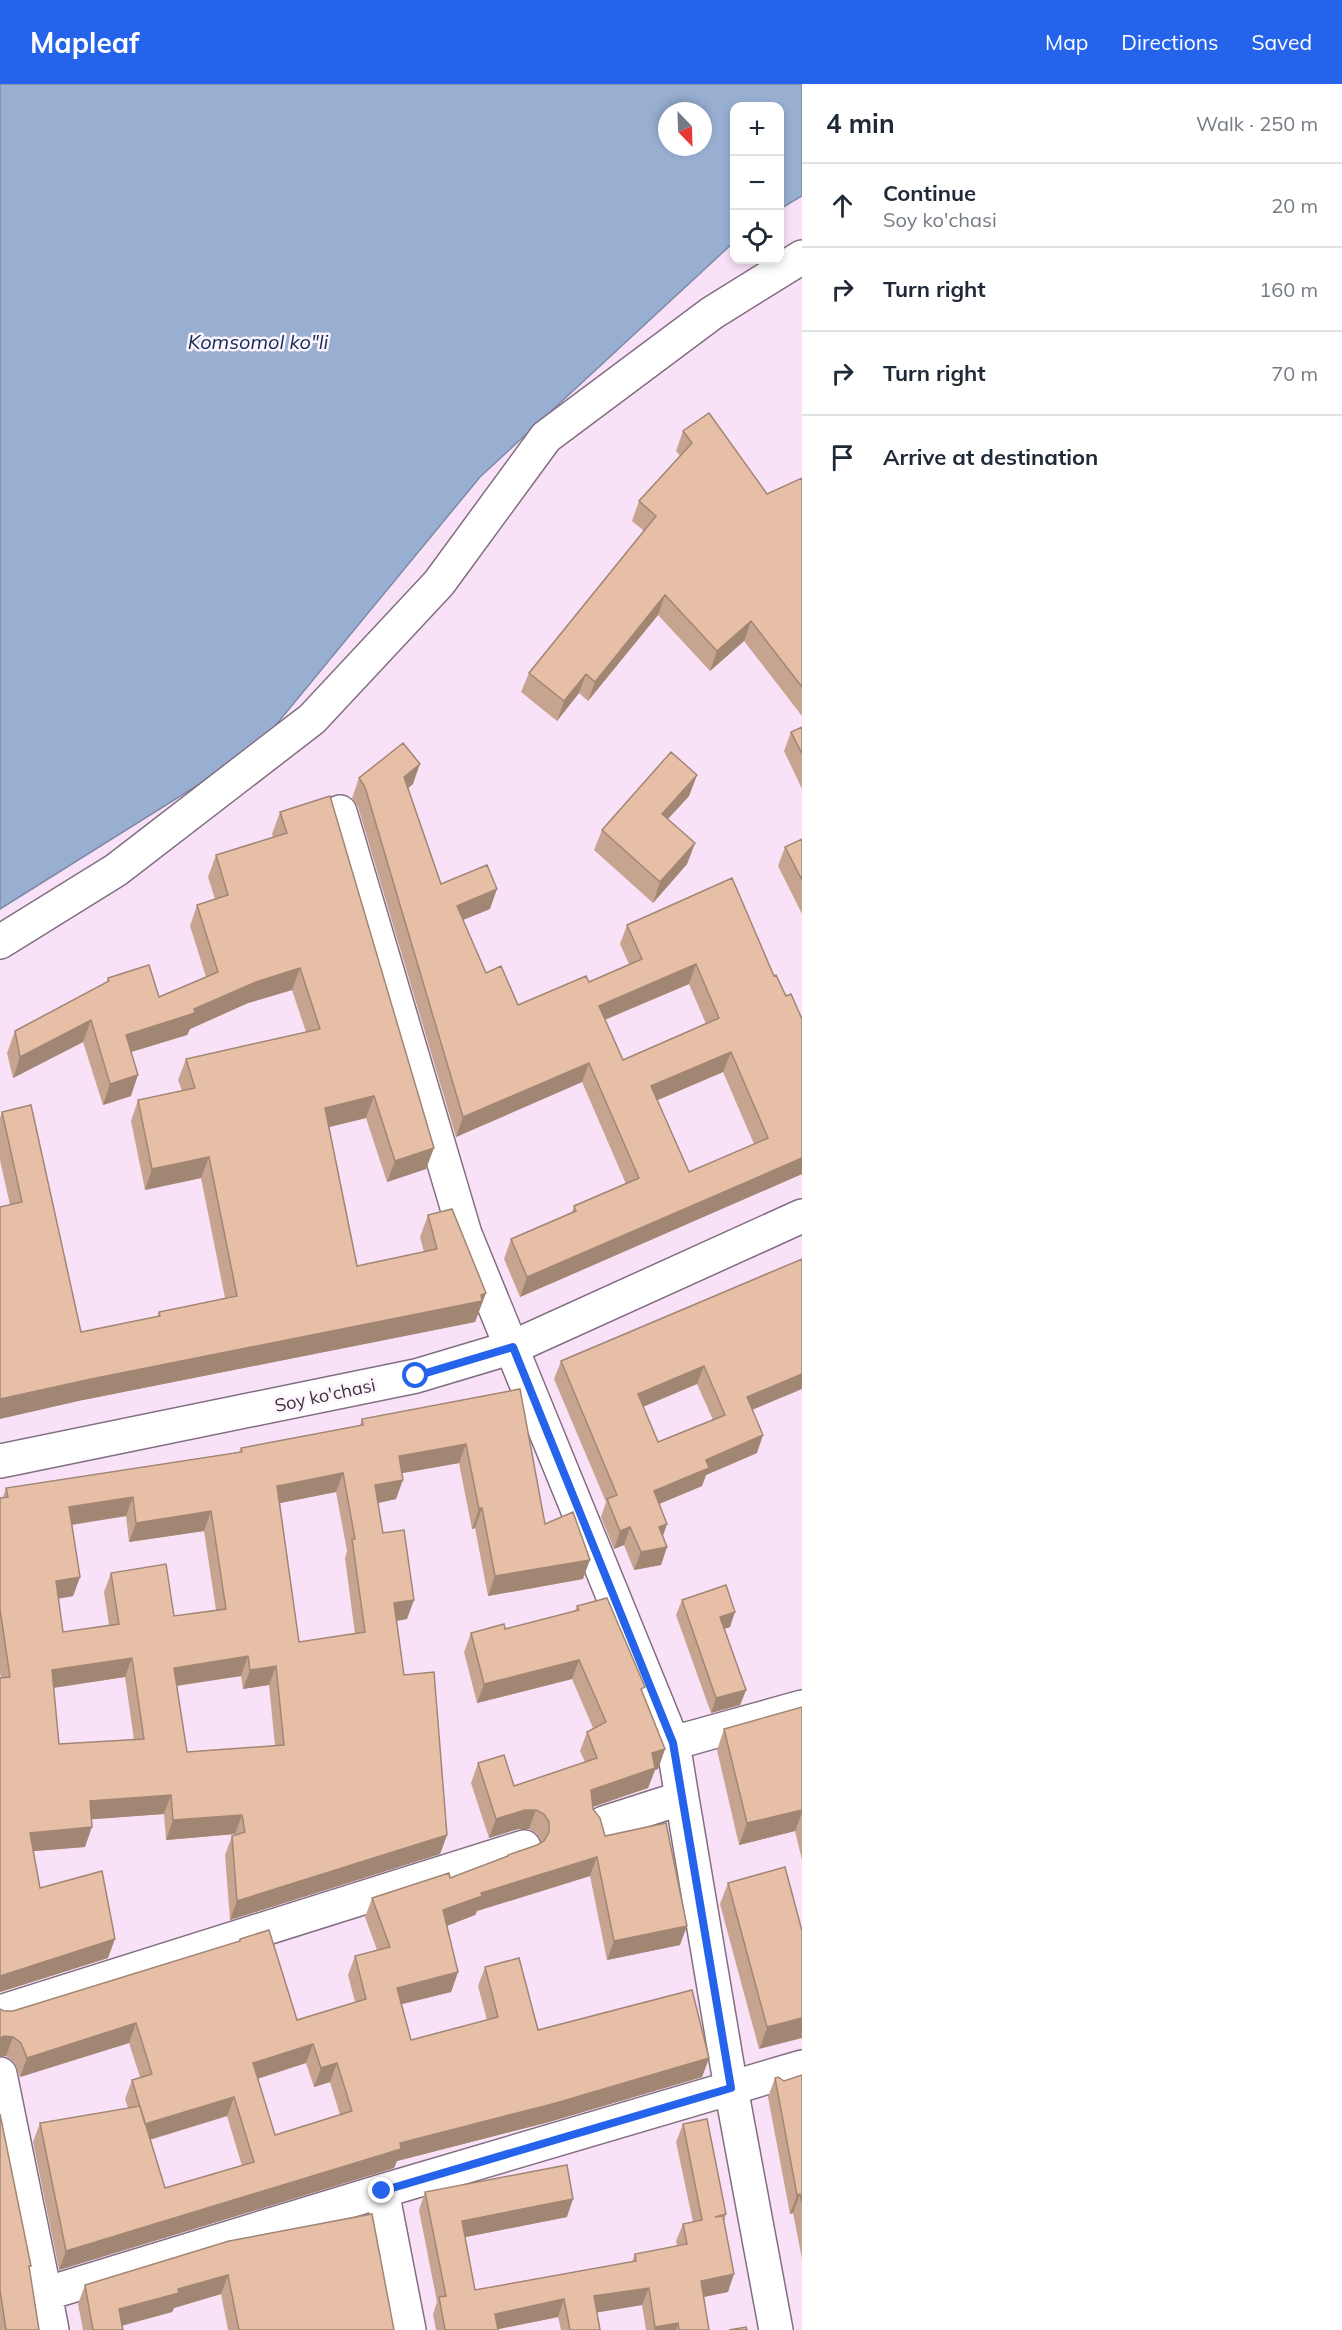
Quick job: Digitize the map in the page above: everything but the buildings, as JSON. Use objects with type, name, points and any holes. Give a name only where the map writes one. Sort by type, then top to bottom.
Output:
[{"type":"main road","points":[[0,942],[116,870],[312,718],[440,583],[546,437],[712,313],[802,257]]},
{"type":"main road","points":[[340,812],[465,1234],[673,1743],[731,2088],[776,2330]]},
{"type":"main road","name":"Soy ko'chasi","points":[[0,1461],[416,1376],[513,1347],[802,1216]]},
{"type":"main road","points":[[673,1743],[802,1707]]},
{"type":"main road","points":[[604,1823],[682,1798]]},
{"type":"main road","points":[[0,2012],[524,1847]]},
{"type":"main road","points":[[45,2294],[382,2191],[802,2067]]},
{"type":"main road","points":[[0,2074],[52,2330]]},
{"type":"main road","points":[[382,2191],[409,2330]]},
{"type":"water","name":"Komsomol ko\"li","points":[[0,84],[802,84],[802,196],[784,207],[784,102],[730,102],[730,246],[480,477],[257,748],[0,909]]},
{"type":"route","points":[[382,2191],[731,2088],[673,1743],[513,1347],[416,1376]]}]
